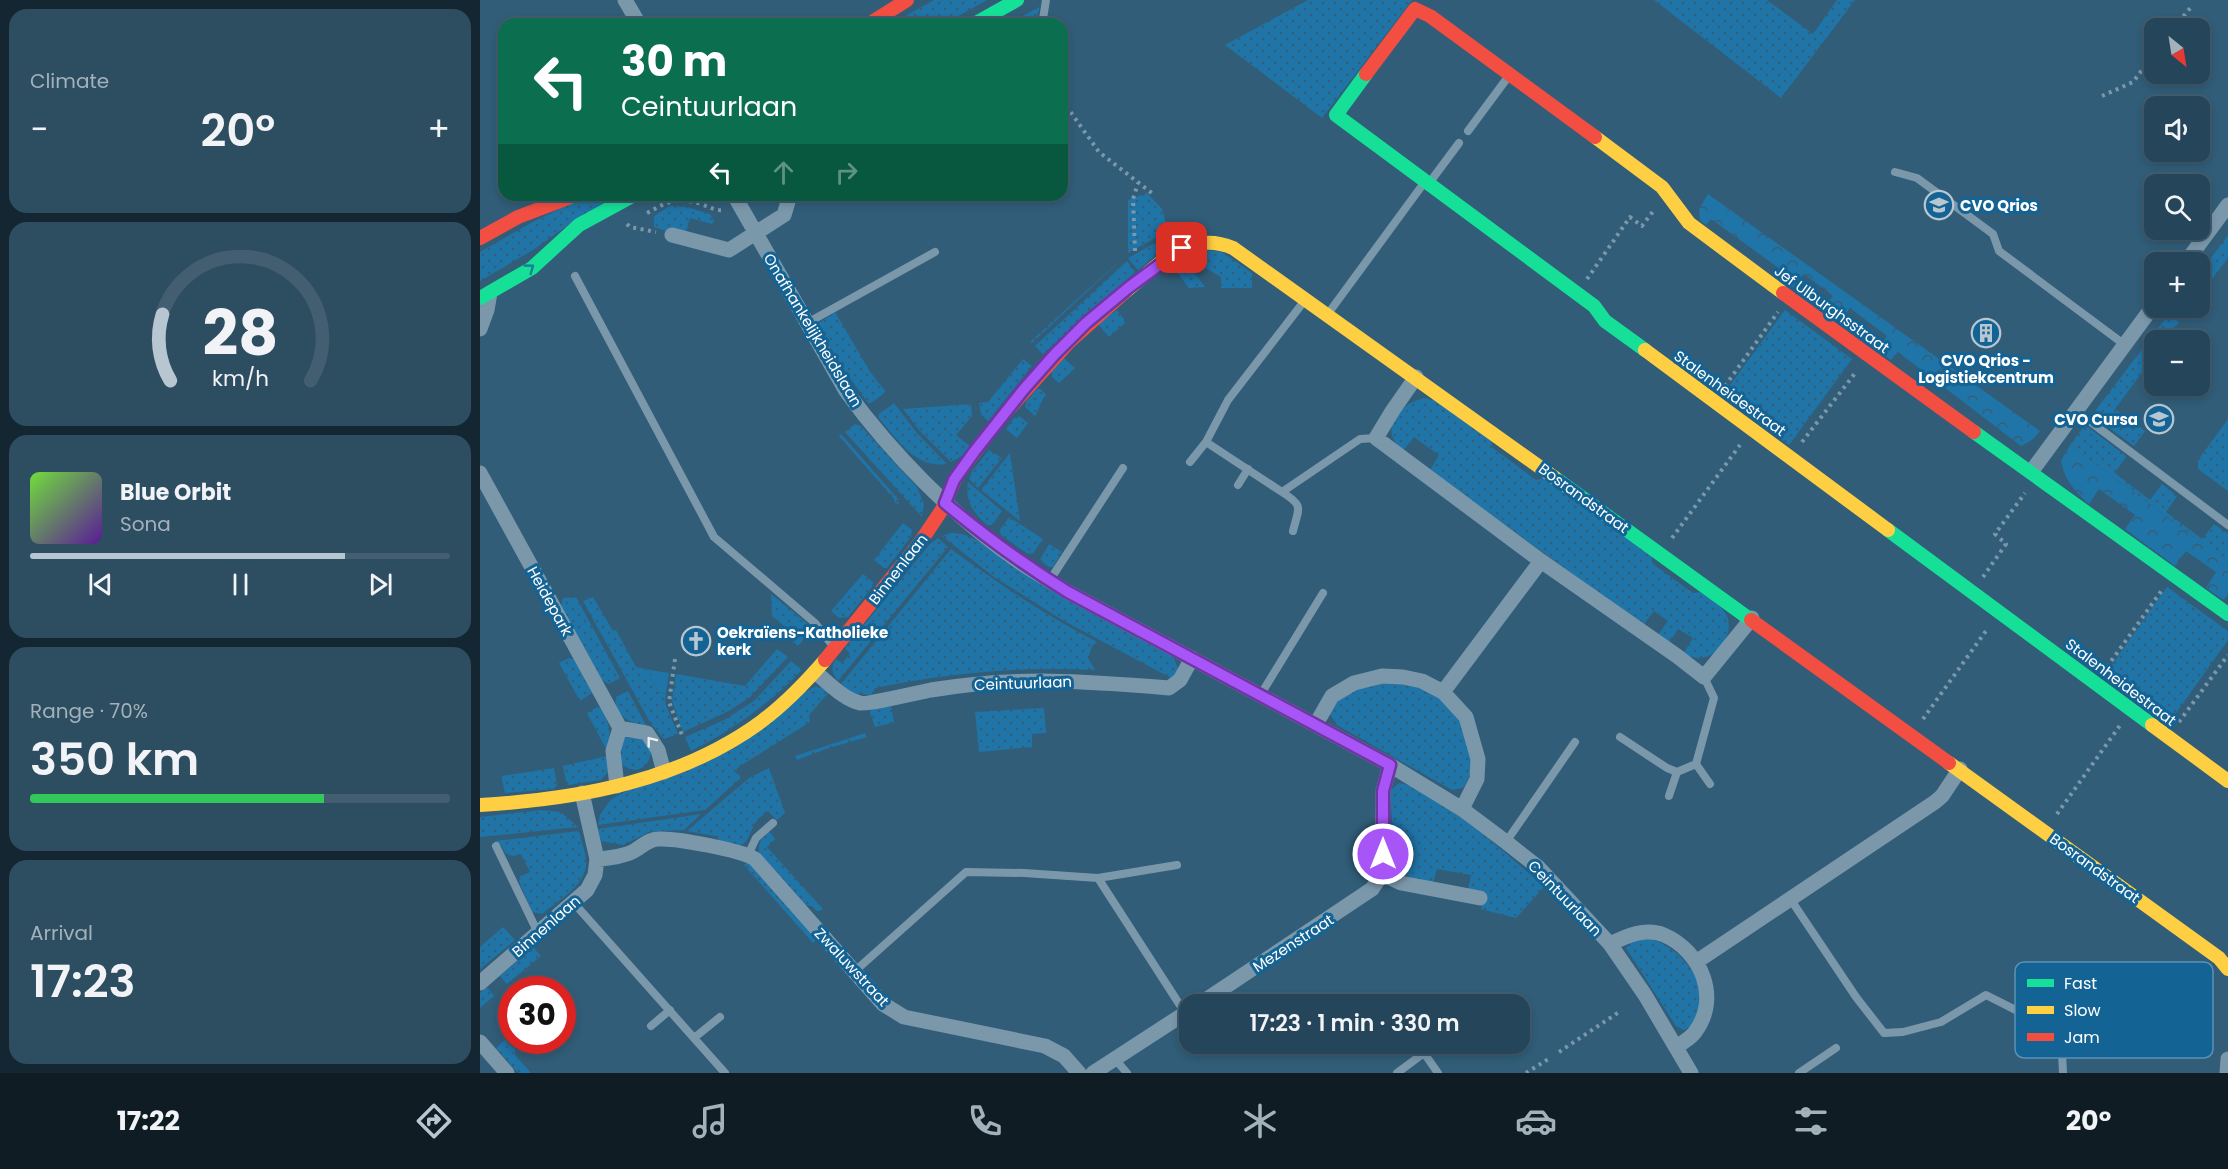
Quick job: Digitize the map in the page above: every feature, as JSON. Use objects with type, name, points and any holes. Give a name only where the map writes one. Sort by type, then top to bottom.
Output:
[{"type":"street","points":[[625,0],[636,18]]},
{"type":"street","points":[[878,18],[907,0]]},
{"type":"street","points":[[985,18],[1017,0]]},
{"type":"street","name":"Stalenheidestraat","points":[[1430,16],[1415,9],[1336,115],[1425,185],[1594,306],[1605,321],[1614,328],[2228,782]]},
{"type":"street","name":"Jef Ulburghsstraat","points":[[1430,16],[1662,187],[1689,223],[2031,478],[2228,614]]},
{"type":"street","points":[[480,238],[518,217],[560,201]]},
{"type":"street","points":[[480,328],[487,310],[485,296],[532,268],[579,225],[623,201]]},
{"type":"street","points":[[672,235],[729,250],[784,215],[788,201]]},
{"type":"street","name":"Onafhankelijkheidslaan","points":[[731,202],[756,234],[846,391],[866,418],[945,503]]},
{"type":"street","points":[[2193,252],[2228,205]]},
{"type":"street","name":"Bosrandstraat","points":[[1182,248],[1210,241],[1226,244],[1328,314],[1960,769],[2219,958],[2228,969]]},
{"type":"street","name":"Binnenlaan","points":[[480,983],[587,890],[595,875],[597,859],[582,794],[664,772],[702,757],[734,740],[764,719],[815,672],[919,544],[935,523],[954,480],[974,452],[1055,354],[1086,323],[1182,248]]},
{"type":"street","points":[[2031,478],[2076,411],[2145,318]]},
{"type":"street","points":[[1416,377],[1376,438],[1541,561],[1704,677],[1752,618]]},
{"type":"street","name":"Heidepark","points":[[480,473],[620,728]]},
{"type":"street","name":"Ceintuurlaan","points":[[945,503],[1019,562],[1390,765],[1462,809],[1506,842],[1539,868],[1610,944],[1677,1047],[1691,1073]]},
{"type":"street","points":[[1443,692],[1541,561]]},
{"type":"street","name":"Ceintuurlaan","points":[[815,672],[847,698],[862,704],[914,693],[1002,681],[1069,680],[1169,688],[1180,680],[1192,658]]},
{"type":"street","points":[[1316,724],[1332,696],[1354,683],[1382,676],[1403,676],[1422,681],[1443,692],[1466,717],[1478,759],[1477,779],[1462,809]]},
{"type":"street","points":[[616,786],[612,751],[620,728],[647,733],[658,750],[664,772]]},
{"type":"street","points":[[1390,765],[1383,791],[1382,874],[1401,883],[1480,898]]},
{"type":"street","points":[[1696,962],[1935,802],[1942,796],[1960,769]]},
{"type":"street","points":[[480,805],[582,794]]},
{"type":"street","points":[[597,859],[634,852],[645,843],[658,839],[729,849],[748,855]]},
{"type":"street","name":"Zwaluwstraat","points":[[748,855],[755,859],[883,1004],[904,1017],[1045,1046],[1065,1056],[1079,1073]]},
{"type":"street","name":"Mezenstraat","points":[[1214,994],[1363,896],[1372,889],[1382,874]]},
{"type":"street","name":"Ceintuurlaan","points":[[1610,944],[1628,935],[1663,934],[1679,944],[1696,962],[1705,980],[1708,998],[1705,1014],[1695,1033],[1677,1047]]},
{"type":"street","name":"Mezenstraat","points":[[1093,1073],[1179,1017]]},
{"type":"street","points":[[480,1042],[507,1073]]},
{"type":"street","points":[[2227,1073],[2228,1059]]},
{"type":"lane","points":[[1043,18],[1046,0]]},
{"type":"lane","points":[[1468,131],[1509,76]]},
{"type":"lane","points":[[1328,314],[1459,143]]},
{"type":"lane","points":[[1895,172],[1917,178],[1993,234],[1999,251],[2125,345]]},
{"type":"lane","points":[[807,323],[935,252]]},
{"type":"lane","points":[[575,276],[714,537],[815,623],[835,648]]},
{"type":"lane","points":[[1190,462],[1206,442],[1228,400],[1306,299]]},
{"type":"lane","points":[[2076,411],[2228,525]]},
{"type":"lane","points":[[1282,492],[1360,439],[1376,438]]},
{"type":"lane","points":[[1206,442],[1296,501],[1299,508],[1293,531]]},
{"type":"lane","points":[[1050,580],[1123,468]]},
{"type":"lane","points":[[1238,485],[1248,469]]},
{"type":"lane","points":[[1261,694],[1323,593]]},
{"type":"lane","points":[[1696,764],[1714,698],[1704,677]]},
{"type":"lane","points":[[1620,737],[1666,768],[1677,772],[1696,764]]},
{"type":"lane","points":[[1506,842],[1575,742]]},
{"type":"lane","points":[[1696,764],[1710,784]]},
{"type":"lane","points":[[1669,796],[1677,772]]},
{"type":"lane","points":[[748,855],[756,838],[773,823]]},
{"type":"lane","points":[[496,846],[538,933]]},
{"type":"lane","points":[[855,971],[966,872],[1024,873],[1098,879],[1178,865]]},
{"type":"lane","points":[[1098,879],[1180,994]]},
{"type":"lane","points":[[1791,900],[1856,997],[1884,1033],[1903,1032],[1941,1022],[1986,994],[2015,1009]]},
{"type":"lane","points":[[573,902],[725,1073]]},
{"type":"lane","points":[[651,1026],[670,1010]]},
{"type":"lane","points":[[694,1038],[720,1017]]},
{"type":"lane","points":[[1799,1073],[1836,1048]]},
{"type":"lane","points":[[1397,1073],[1423,1054]]},
{"type":"lane","points":[[1425,1054],[1438,1073]]},
{"type":"lane","points":[[2062,1058],[2063,1073]]},
{"type":"lane","points":[[1115,1059],[1127,1073]]},
{"type":"path","points":[[2182,18],[2191,7]]},
{"type":"path","points":[[2103,96],[2133,82],[2144,67]]},
{"type":"path","points":[[1068,108],[1099,152],[1153,194]]},
{"type":"path","points":[[1135,252],[1133,199],[1138,183]]},
{"type":"path","points":[[656,208],[669,201]]},
{"type":"path","points":[[686,201],[718,211],[731,202]]},
{"type":"path","points":[[1583,285],[1630,217],[1642,226],[1658,205]]},
{"type":"path","points":[[627,224],[630,227],[672,235]]},
{"type":"path","points":[[1719,394],[1784,304]]},
{"type":"path","points":[[1798,447],[1860,366]]},
{"type":"path","points":[[1672,538],[1744,440]]},
{"type":"path","points":[[1979,581],[2006,544],[1995,534],[2031,478]]},
{"type":"path","points":[[2101,675],[2168,582]]},
{"type":"path","points":[[1923,719],[1994,620]]},
{"type":"path","points":[[2175,727],[2228,655]]},
{"type":"path","points":[[675,659],[669,702],[682,735]]},
{"type":"path","points":[[2056,814],[2124,720]]},
{"type":"path","points":[[1559,1052],[1619,1012]]},
{"type":"path","points":[[1526,1073],[1550,1058]]},
{"type":"green space","points":[[934,0],[987,0],[955,18],[902,18]]},
{"type":"green space","points":[[1308,0],[1412,0],[1322,118],[1225,45]]},
{"type":"green space","points":[[1654,0],[1767,0],[1813,34],[1837,0],[1855,0],[1781,98]]},
{"type":"green space","points":[[1040,7],[1036,18],[1019,18]]},
{"type":"green space","points":[[1147,193],[1162,209],[1168,231],[1128,253],[1128,200]]},
{"type":"green space","points":[[1708,194],[2040,431],[2032,440],[2021,446],[1898,352],[1891,360],[1877,350],[1887,336],[1850,308],[1839,322],[1822,310],[1833,296],[1804,274],[1792,288],[1776,276],[1780,269],[1711,219],[1706,225],[1700,220],[1699,209]]},
{"type":"green space","points":[[576,201],[609,201],[575,220],[533,250],[480,281],[480,252]]},
{"type":"green space","points":[[670,206],[687,207],[710,214],[714,221],[712,224],[690,218],[686,232],[669,232],[654,227],[654,216]]},
{"type":"green space","points":[[2228,235],[2228,258],[2210,282],[2210,259]]},
{"type":"green space","points":[[1168,236],[1167,246],[1138,270],[1128,258]]},
{"type":"green space","points":[[1205,250],[1222,252],[1252,273],[1252,288],[1221,288],[1221,277],[1204,267],[1195,254]]},
{"type":"green space","points":[[1128,253],[1032,343],[1030,342]]},
{"type":"green space","points":[[1184,259],[1205,287],[1189,288],[1174,268]]},
{"type":"green space","points":[[1127,261],[1135,272],[1043,354],[1035,346]]},
{"type":"green space","points":[[1117,310],[1126,322],[1109,337],[1098,324]]},
{"type":"green space","points":[[1785,310],[1852,359],[1789,445],[1722,396]]},
{"type":"green space","points":[[835,312],[871,373],[886,392],[871,403],[868,403],[845,371],[819,328],[819,323]]},
{"type":"green space","points":[[2166,318],[2174,318],[2179,322],[2173,330],[2157,330]]},
{"type":"green space","points":[[2144,347],[2144,370],[2115,409],[2145,431],[2134,446],[2092,415]]},
{"type":"green space","points":[[1064,358],[1075,368],[1059,383],[1052,377],[1052,370]]},
{"type":"green space","points":[[1023,359],[1032,366],[988,421],[981,414],[979,403],[988,402]]},
{"type":"green space","points":[[1037,389],[1041,389],[1046,395],[1035,416],[1025,407],[1026,402]]},
{"type":"green space","points":[[1424,398],[1435,400],[1491,441],[1493,448],[1536,480],[1544,478],[1651,555],[1653,564],[1693,593],[1700,592],[1716,603],[1723,610],[1729,624],[1726,639],[1721,646],[1709,656],[1701,658],[1683,654],[1693,638],[1678,629],[1669,643],[1658,635],[1668,621],[1654,611],[1643,625],[1430,470],[1439,455],[1414,437],[1403,451],[1392,435],[1394,419],[1406,406]]},
{"type":"green space","points":[[894,403],[917,433],[947,464],[925,462],[908,451],[892,434],[878,417]]},
{"type":"green space","points":[[971,404],[972,416],[956,435],[970,446],[962,456],[951,462],[919,430],[903,409]]},
{"type":"green space","points":[[1019,416],[1028,423],[1017,438],[1006,429],[1014,418]]},
{"type":"green space","points":[[2228,419],[2228,491],[2198,469],[2198,460]]},
{"type":"green space","points":[[855,424],[861,426],[917,487],[924,504],[922,517],[845,432]]},
{"type":"green space","points":[[2085,425],[2125,455],[2126,457],[2115,473],[2150,500],[2162,484],[2177,496],[2166,512],[2202,539],[2214,524],[2228,534],[2228,562],[2070,445]]},
{"type":"green space","points":[[841,434],[898,499],[899,504],[895,503],[839,436]]},
{"type":"green space","points":[[2070,445],[2228,562],[2228,594],[2224,600],[2206,588],[2216,572],[2186,551],[2175,566],[2125,529],[2135,515],[2099,489],[2089,504],[2079,494],[2068,480],[2061,461]]},
{"type":"green space","points":[[989,450],[1002,458],[978,488],[969,479],[972,471]]},
{"type":"green space","points":[[1010,453],[1020,521],[981,490]]},
{"type":"green space","points":[[968,482],[1002,511],[992,525],[987,525],[971,506],[967,489]]},
{"type":"green space","points":[[1009,517],[1043,539],[1033,553],[1028,554],[1002,536],[999,531]]},
{"type":"green space","points":[[903,523],[912,530],[911,537],[887,568],[884,568],[874,560]]},
{"type":"green space","points":[[951,533],[973,538],[1065,598],[1173,656],[1178,669],[1173,679],[1064,621],[994,577],[942,536]]},
{"type":"green space","points":[[938,538],[948,547],[838,681],[832,670],[836,659],[842,663],[850,654],[845,648],[930,544]]},
{"type":"green space","points":[[1049,544],[1062,552],[1053,567],[1049,567],[1040,560]]},
{"type":"green space","points":[[951,549],[1022,598],[1097,642],[1092,646],[1088,658],[1095,670],[1039,669],[984,672],[930,678],[875,688],[871,695],[851,693],[841,684]]},
{"type":"green space","points":[[863,574],[873,582],[873,586],[848,617],[839,618],[831,611]]},
{"type":"green space","points":[[2167,587],[2228,631],[2228,640],[2169,723],[2104,676]]},
{"type":"green space","points":[[771,594],[813,628],[798,646],[786,635],[788,629],[772,616]]},
{"type":"green space","points":[[576,597],[620,678],[609,684],[602,680],[561,606],[563,598]]},
{"type":"green space","points":[[593,597],[613,631],[616,630],[636,667],[651,670],[651,678],[658,692],[666,694],[665,703],[678,734],[664,739],[651,724],[583,601]]},
{"type":"green space","points":[[777,649],[788,657],[749,698],[727,712],[683,732],[672,701],[676,674],[745,686]]},
{"type":"green space","points":[[569,658],[574,659],[592,693],[580,701],[559,663]]},
{"type":"green space","points":[[791,661],[802,670],[777,694],[736,725],[691,751],[685,737],[724,720],[754,701]]},
{"type":"green space","points":[[651,670],[669,673],[666,694],[658,692],[651,678]]},
{"type":"green space","points":[[1392,681],[1428,691],[1451,706],[1457,713],[1464,728],[1471,761],[1469,777],[1463,788],[1452,790],[1337,725],[1330,714],[1335,705],[1348,694],[1364,687]]},
{"type":"green space","points":[[820,686],[830,691],[809,715],[810,722],[737,768],[736,773],[742,777],[705,810],[598,825],[600,815],[610,800],[814,687]]},
{"type":"green space","points":[[628,691],[647,727],[625,718],[618,709],[616,697]]},
{"type":"green space","points":[[891,706],[894,722],[875,727],[870,713],[872,708]]},
{"type":"green space","points":[[597,707],[601,708],[608,725],[607,751],[587,713]]},
{"type":"green space","points":[[1044,708],[1046,733],[1032,734],[1032,747],[979,752],[975,712]]},
{"type":"green space","points":[[865,733],[867,737],[797,760],[795,756]]},
{"type":"green space","points":[[627,737],[644,738],[651,752],[647,763],[639,769],[630,769],[620,762],[621,741]]},
{"type":"green space","points":[[607,756],[608,772],[601,780],[568,785],[563,766]]},
{"type":"green space","points":[[554,768],[557,785],[554,789],[505,793],[501,776]]},
{"type":"green space","points":[[769,768],[785,813],[777,820],[768,811],[754,825],[744,844],[740,845],[722,844],[715,836],[687,831],[749,778]]},
{"type":"green space","points":[[1399,783],[1432,797],[1452,811],[1495,844],[1544,887],[1516,918],[1481,909],[1485,892],[1468,889],[1471,875],[1437,869],[1433,883],[1403,875],[1391,865],[1390,855],[1394,848],[1390,791]]},
{"type":"green space","points":[[542,810],[561,812],[578,827],[480,837],[480,817]]},
{"type":"green space","points":[[701,814],[684,830],[649,832],[623,845],[601,841],[598,829]]},
{"type":"green space","points":[[579,831],[586,859],[583,876],[572,891],[542,914],[532,912],[519,881],[520,876],[530,872],[521,854],[513,856],[506,854],[501,845],[497,846],[495,841]]},
{"type":"green space","points":[[769,831],[775,839],[767,847],[823,909],[820,911],[812,906],[804,905],[760,856],[760,842]]},
{"type":"green space","points":[[747,862],[815,936],[816,940],[813,943],[744,865]]},
{"type":"green space","points":[[503,927],[515,940],[480,969],[480,947]]},
{"type":"green space","points":[[1632,938],[1653,940],[1666,945],[1685,962],[1696,976],[1701,990],[1697,1017],[1688,1028],[1684,1030],[1676,1026],[1626,948]]},
{"type":"green space","points":[[533,947],[541,956],[517,976],[500,976]]},
{"type":"green space","points":[[487,987],[494,996],[480,1008],[480,993]]},
{"type":"green space","points":[[501,1054],[515,1054],[531,1073],[518,1073]]},
{"type":"traffic: fast","points":[[985,18],[1017,0]]},
{"type":"traffic: fast","points":[[1366,74],[1336,115],[1594,306],[1605,321],[1645,350]]},
{"type":"traffic: fast","points":[[480,298],[532,268],[579,225],[623,201]]},
{"type":"traffic: fast","points":[[1974,432],[2228,614]]},
{"type":"traffic: fast","points":[[1555,478],[1751,620]]},
{"type":"traffic: fast","points":[[1888,530],[2152,725]]},
{"type":"traffic: slow","points":[[1595,137],[1662,187],[1689,223],[1783,293]]},
{"type":"traffic: slow","points":[[1126,291],[1162,261],[1188,246],[1217,243],[1233,248],[1555,478]]},
{"type":"traffic: slow","points":[[1645,350],[1888,530]]},
{"type":"traffic: slow","points":[[480,805],[591,792],[628,783],[698,759],[731,742],[762,721],[795,692],[825,660]]},
{"type":"traffic: slow","points":[[2152,725],[2228,781]]},
{"type":"traffic: slow","points":[[1949,763],[2219,958],[2228,969]]},
{"type":"traffic: jam","points":[[878,18],[907,0]]},
{"type":"traffic: jam","points":[[1366,74],[1415,9],[1430,16],[1595,137]]},
{"type":"traffic: jam","points":[[480,238],[518,217],[560,201]]},
{"type":"traffic: jam","points":[[825,660],[919,544],[943,508],[956,477],[999,420],[1069,342],[1126,291]]},
{"type":"traffic: jam","points":[[1783,293],[1974,432]]},
{"type":"traffic: jam","points":[[1751,620],[1949,763]]},
{"type":"place","name":"CVO Qrios","points":[[1939,205]]},
{"type":"place","name":"CVO Qrios - Logistiekcentrum","points":[[1986,333]]},
{"type":"place","name":"CVO Cursa","points":[[2159,419]]},
{"type":"place","name":"Oekraïens-Katholieke kerk","points":[[696,641]]},
{"type":"route","points":[[1182,248],[1086,323],[1055,354],[974,452],[954,480],[945,503],[1019,562],[1068,592],[1390,765],[1383,791],[1383,854]]}]
